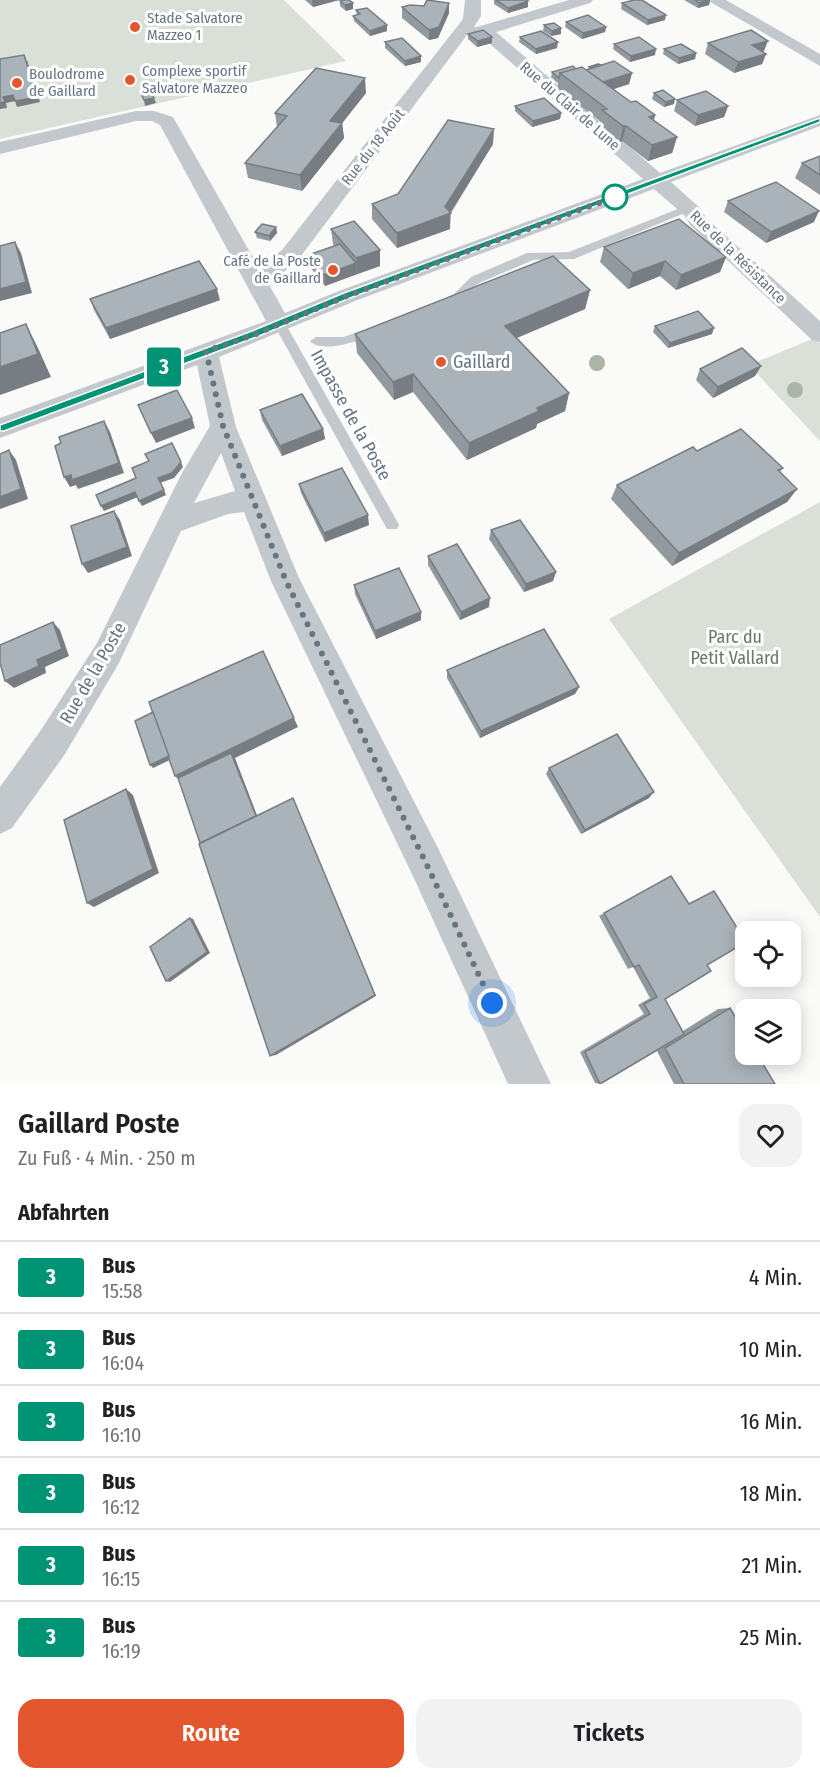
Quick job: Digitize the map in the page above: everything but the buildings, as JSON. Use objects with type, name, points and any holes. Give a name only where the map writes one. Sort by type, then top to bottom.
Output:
[{"type":"street","name":"Rue du 18 Août","points":[[254,279],[273,270],[290,255],[463,30],[473,16],[473,0]]},
{"type":"street","points":[[463,30],[484,30],[585,0]]},
{"type":"street","points":[[715,0],[820,61]]},
{"type":"street","name":"Rue du Clair de Lune","points":[[484,30],[656,180]]},
{"type":"street","points":[[0,147],[136,116],[154,117],[167,121],[279,323]]},
{"type":"street","points":[[0,428],[820,120]]},
{"type":"street","name":"Rue de la Résistance","points":[[656,180],[688,208],[697,221],[820,334]]},
{"type":"street","points":[[206,351],[223,426],[286,581],[425,861],[530,1084]]},
{"type":"street","name":"Rue de la Poste","points":[[0,816],[53,742],[108,653],[195,473],[223,426]]},
{"type":"street","points":[[173,522],[226,503],[252,499]]},
{"type":"lane","points":[[429,309],[458,297],[475,280],[531,256],[570,256],[688,208]]},
{"type":"lane","name":"Impasse de la Poste","points":[[279,323],[392,525]]},
{"type":"lane","points":[[316,341],[343,341],[381,328]]},
{"type":"green space","name":"Complexe sportif Salvatore Mazzeo","points":[[0,0],[284,0],[346,61],[0,139]]},
{"type":"green space","points":[[815,338],[820,343],[820,441],[749,365]]},
{"type":"green space","name":"Parc du Petit Vallard","points":[[820,502],[820,917],[609,619]]},
{"type":"bus line","name":"3","points":[[0,428],[256,334],[293,316],[820,120]]},
{"type":"place","name":"Stade Salvatore Mazzeo 1","points":[[135,27]]},
{"type":"place","name":"Complexe sportif Salvatore Mazzeo","points":[[130,80]]},
{"type":"place","name":"Boulodrome de Gaillard","points":[[17,83]]},
{"type":"place","name":"Café de la Poste de Gaillard","points":[[333,270]]},
{"type":"place","name":"Gaillard","points":[[441,362]]},
{"type":"route","points":[[492,1003],[425,861],[286,581],[223,426],[206,351],[256,334],[293,316],[615,197]]}]
